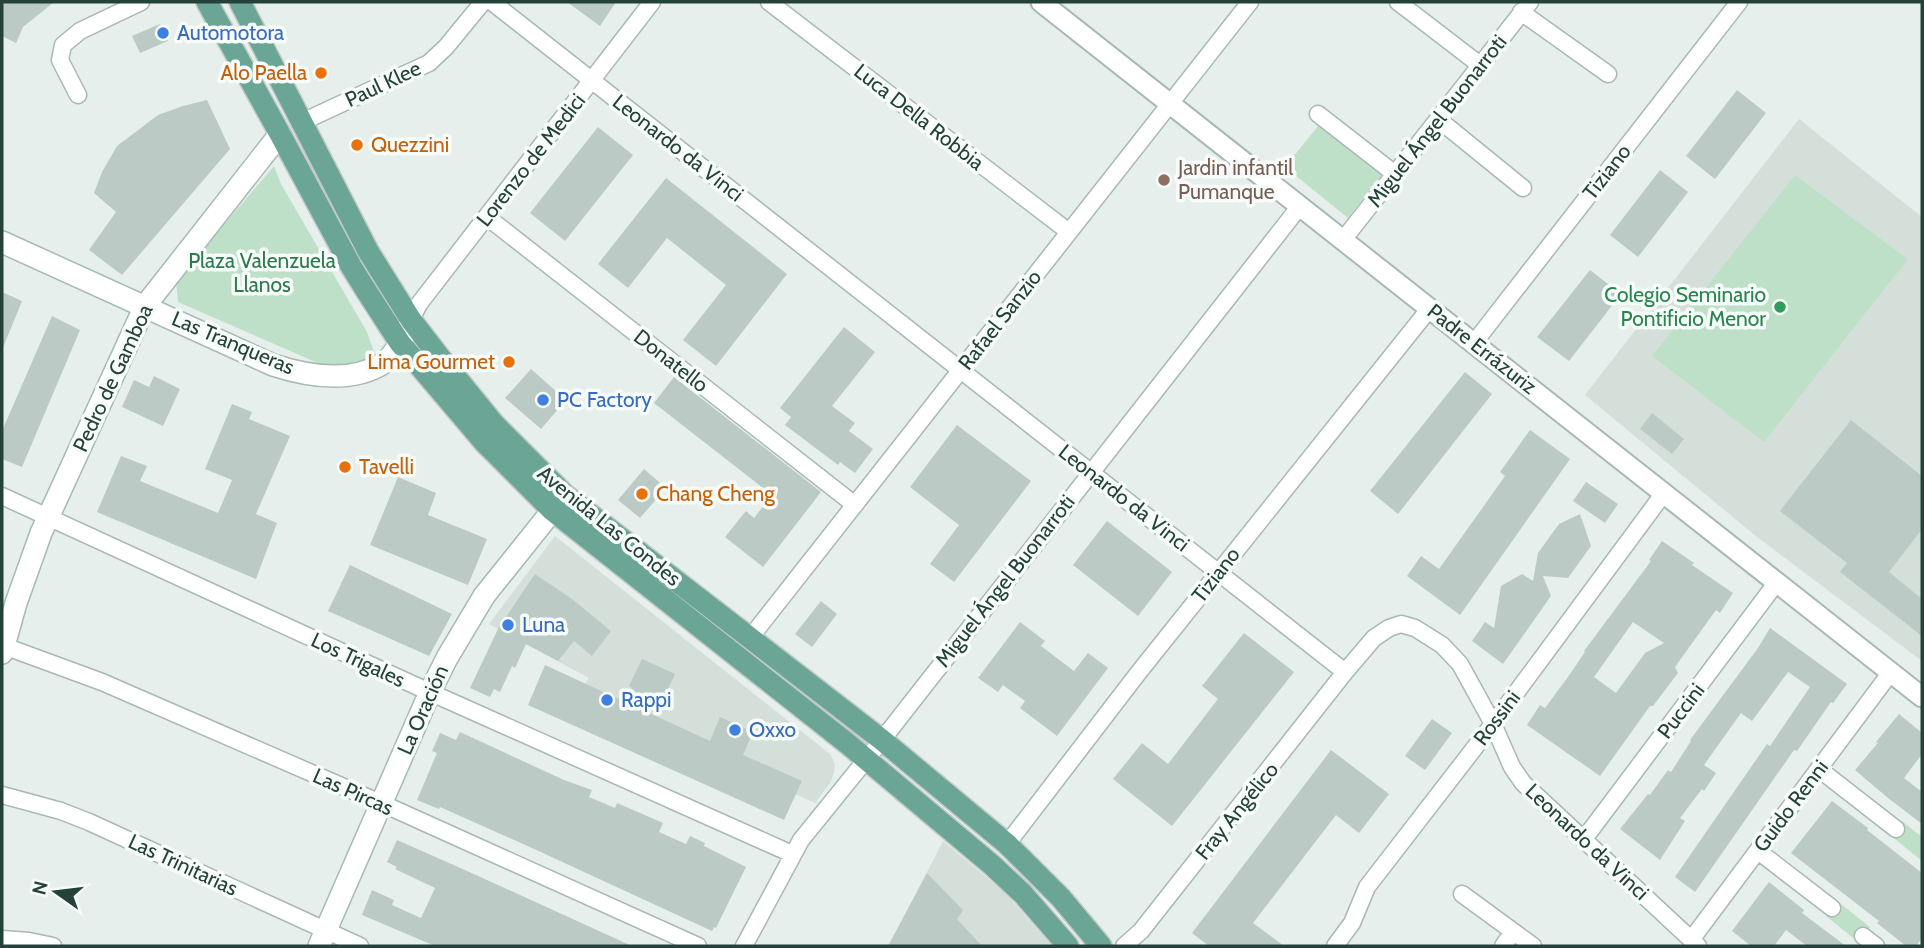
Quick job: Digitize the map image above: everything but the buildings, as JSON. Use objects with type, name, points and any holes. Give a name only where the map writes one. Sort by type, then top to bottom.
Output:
[{"type":"main road","name":"Avenida Las Condes","points":[[207,2],[352,268],[400,343],[484,442],[1006,878],[1068,946]]},
{"type":"main road","name":"Avenida Las Condes","points":[[240,2],[368,251],[411,320],[465,390],[528,460],[558,503],[750,638],[882,740],[1007,844],[1061,898],[1101,946]]},
{"type":"main road","name":"Pedro de Gamboa","points":[[3,649],[16,603],[48,516],[145,306],[281,134]]},
{"type":"main road","name":"Las Tranqueras","points":[[2,242],[289,370],[329,377],[354,374],[383,363],[400,343],[411,320]]},
{"type":"main road","name":"La Oración","points":[[323,939],[429,692],[447,658],[484,596],[558,503]]},
{"type":"street","points":[[78,95],[60,60],[63,45],[80,32],[141,2]]},
{"type":"street","name":"Paul Klee","points":[[302,122],[429,63],[446,47],[483,2]]},
{"type":"street","name":"Leonardo da Vinci","points":[[492,2],[1345,672],[1374,638],[1401,624],[1415,628],[1442,645],[1460,664],[1493,724],[1512,767],[1523,783],[1695,943]]},
{"type":"street","name":"Lorenzo de Medici","points":[[411,320],[419,304],[652,2]]},
{"type":"street","name":"Luca Della Robbia","points":[[769,2],[1069,232]]},
{"type":"street","name":"Padre Errázuriz","points":[[1041,2],[1922,696]]},
{"type":"street","name":"Rafael Sanzio","points":[[750,638],[1250,2]]},
{"type":"street","points":[[1398,2],[1480,65]]},
{"type":"street","name":"Tiziano","points":[[1474,343],[1740,2]]},
{"type":"street","points":[[1525,7],[1608,74]]},
{"type":"street","name":"Miguel Ángel Buonarroti","points":[[1343,240],[1525,7]]},
{"type":"street","points":[[1318,114],[1395,174]]},
{"type":"street","points":[[1438,119],[1523,188]]},
{"type":"street","name":"Miguel Ángel Buonarroti","points":[[744,946],[792,854],[810,827],[882,740],[1300,206]]},
{"type":"street","name":"Donatello","points":[[487,216],[855,505]]},
{"type":"street","name":"Tiziano","points":[[1007,844],[1139,672],[1430,308]]},
{"type":"street","name":"Rossini","points":[[1335,946],[1352,923],[1367,887],[1493,724],[1664,493]]},
{"type":"street","name":"Los Trigales","points":[[2,496],[429,692],[792,854]]},
{"type":"street","name":"Puccini","points":[[1584,839],[1777,582]]},
{"type":"street","name":"Las Pircas","points":[[3,649],[102,682],[698,946]]},
{"type":"street","name":"Fray Angélico","points":[[1124,946],[1141,931],[1345,672]]},
{"type":"street","name":"Guido Renni","points":[[1695,943],[1758,851],[1891,672]]},
{"type":"street","points":[[1819,769],[1896,829]]},
{"type":"street","name":"Las Trinitarias","points":[[2,795],[89,821],[323,939],[360,946]]},
{"type":"street","points":[[1758,851],[1832,908]]},
{"type":"street","points":[[1462,894],[1533,946]]},
{"type":"street","points":[[1503,946],[1513,932]]},
{"type":"street","points":[[2,939],[53,946]]},
{"type":"shaded area","name":"Colegio Seminario Pontificio Menor","points":[[1799,119],[1922,217],[1922,661],[1757,537],[1585,395]]},
{"type":"shaded area","points":[[555,536],[830,754],[835,764],[834,773],[815,803],[577,695],[589,678],[489,624]]},
{"type":"shaded area","points":[[943,841],[1004,892],[1052,946],[889,946]]},
{"type":"green space","points":[[1322,121],[1385,171],[1348,218],[1285,167]]},
{"type":"green space","name":"Plaza Valenzuela Llanos","points":[[274,166],[281,184],[367,332],[374,352],[357,368],[329,368],[178,302],[176,281]]},
{"type":"green space","name":"Colegio Seminario Pontificio Menor","points":[[1795,175],[1908,259],[1764,442],[1652,356]]},
{"type":"green space","points":[[1902,821],[1922,837],[1922,861],[1891,836]]},
{"type":"green space","points":[[1837,901],[1870,927],[1858,942],[1826,916]]},
{"type":"place","name":"Automotora","points":[[163,33]]},
{"type":"place","name":"Alo Paella","points":[[321,73]]},
{"type":"place","name":"Quezzini","points":[[357,145]]},
{"type":"place","name":"Jardin infantil Pumanque","points":[[1164,180]]},
{"type":"place","name":"Colegio Seminario Pontificio Menor","points":[[1780,307]]},
{"type":"place","name":"Lima Gourmet","points":[[509,362]]},
{"type":"place","name":"PC Factory","points":[[543,400]]},
{"type":"place","name":"Tavelli","points":[[345,467]]},
{"type":"place","name":"Chang Cheng","points":[[642,494]]},
{"type":"place","name":"Luna","points":[[508,625]]},
{"type":"place","name":"Rappi","points":[[607,700]]},
{"type":"place","name":"Oxxo","points":[[735,730]]}]
